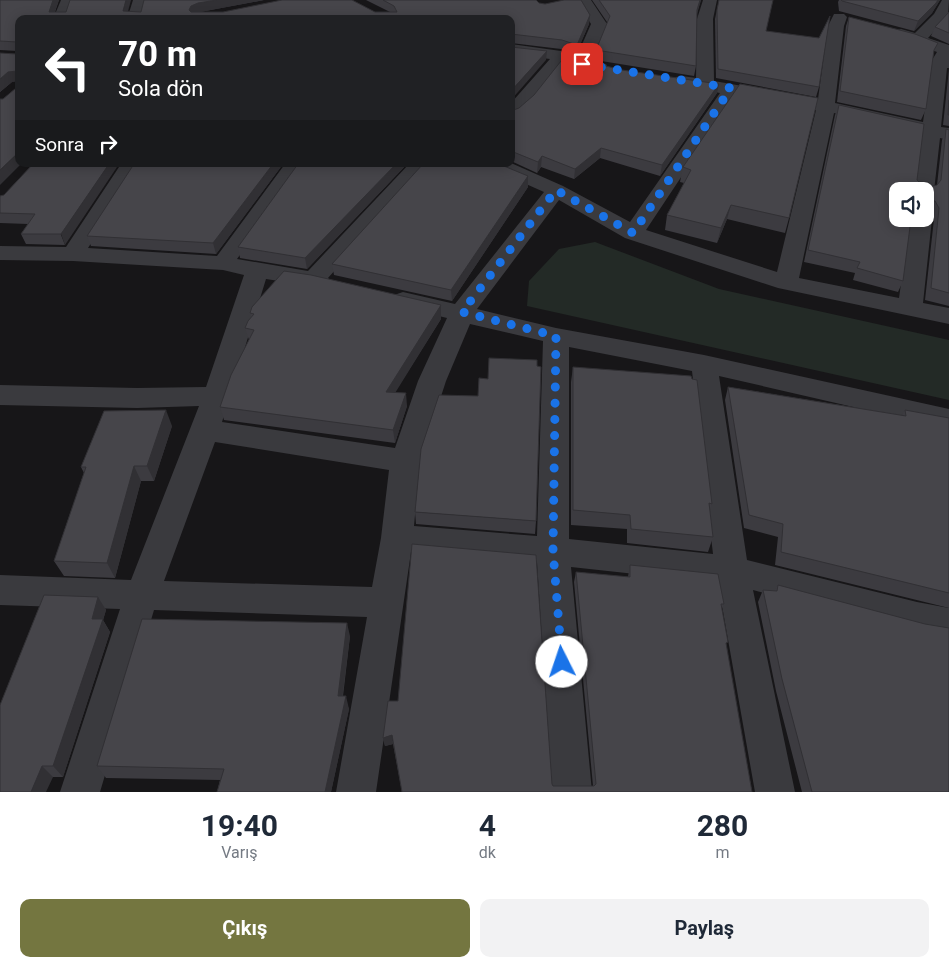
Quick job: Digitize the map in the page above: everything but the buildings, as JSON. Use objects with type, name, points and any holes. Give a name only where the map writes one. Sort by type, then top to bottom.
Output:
[{"type":"street","points":[[62,15],[68,0]]},
{"type":"street","points":[[135,15],[140,0]]},
{"type":"street","points":[[582,64],[599,24],[584,0]]},
{"type":"street","points":[[706,84],[705,20],[710,0]]},
{"type":"street","points":[[918,39],[944,17],[949,0]]},
{"type":"street","points":[[786,283],[826,106],[836,26],[842,16]]},
{"type":"street","points":[[883,29],[947,50],[944,61],[941,132],[927,182]]},
{"type":"street","points":[[515,49],[561,56],[582,64],[613,70]]},
{"type":"street","points":[[515,110],[561,56]]},
{"type":"street","points":[[662,78],[731,88],[826,106],[941,132]]},
{"type":"street","points":[[633,233],[731,88]]},
{"type":"street","points":[[73,254],[129,167]]},
{"type":"street","points":[[223,263],[293,167]]},
{"type":"street","points":[[314,279],[417,167]]},
{"type":"street","points":[[504,167],[556,190],[633,233],[786,283],[949,316]]},
{"type":"street","points":[[356,792],[397,538],[405,461],[432,381],[462,312],[556,190]]},
{"type":"street","points":[[910,309],[920,227]]},
{"type":"street","points":[[0,253],[73,254],[223,263],[343,286]]},
{"type":"street","points":[[80,792],[142,594],[205,430],[257,271]]},
{"type":"street","points":[[381,295],[462,312],[556,336],[704,364],[949,419]]},
{"type":"street","points":[[556,336],[553,551],[572,792]]},
{"type":"street","points":[[704,364],[732,570],[774,792]]},
{"type":"street","points":[[0,396],[137,398],[215,396]]},
{"type":"street","points":[[205,430],[405,461]]},
{"type":"street","points":[[397,538],[553,551],[732,570],[916,618],[949,624]]},
{"type":"street","points":[[0,590],[386,603]]},
{"type":"shaded area","points":[[595,242],[719,289],[949,340],[949,400],[527,306],[529,281],[559,249]]},
{"type":"route","points":[[562,662],[553,551],[556,336],[462,312],[556,190],[633,233],[731,88],[582,64]]}]
